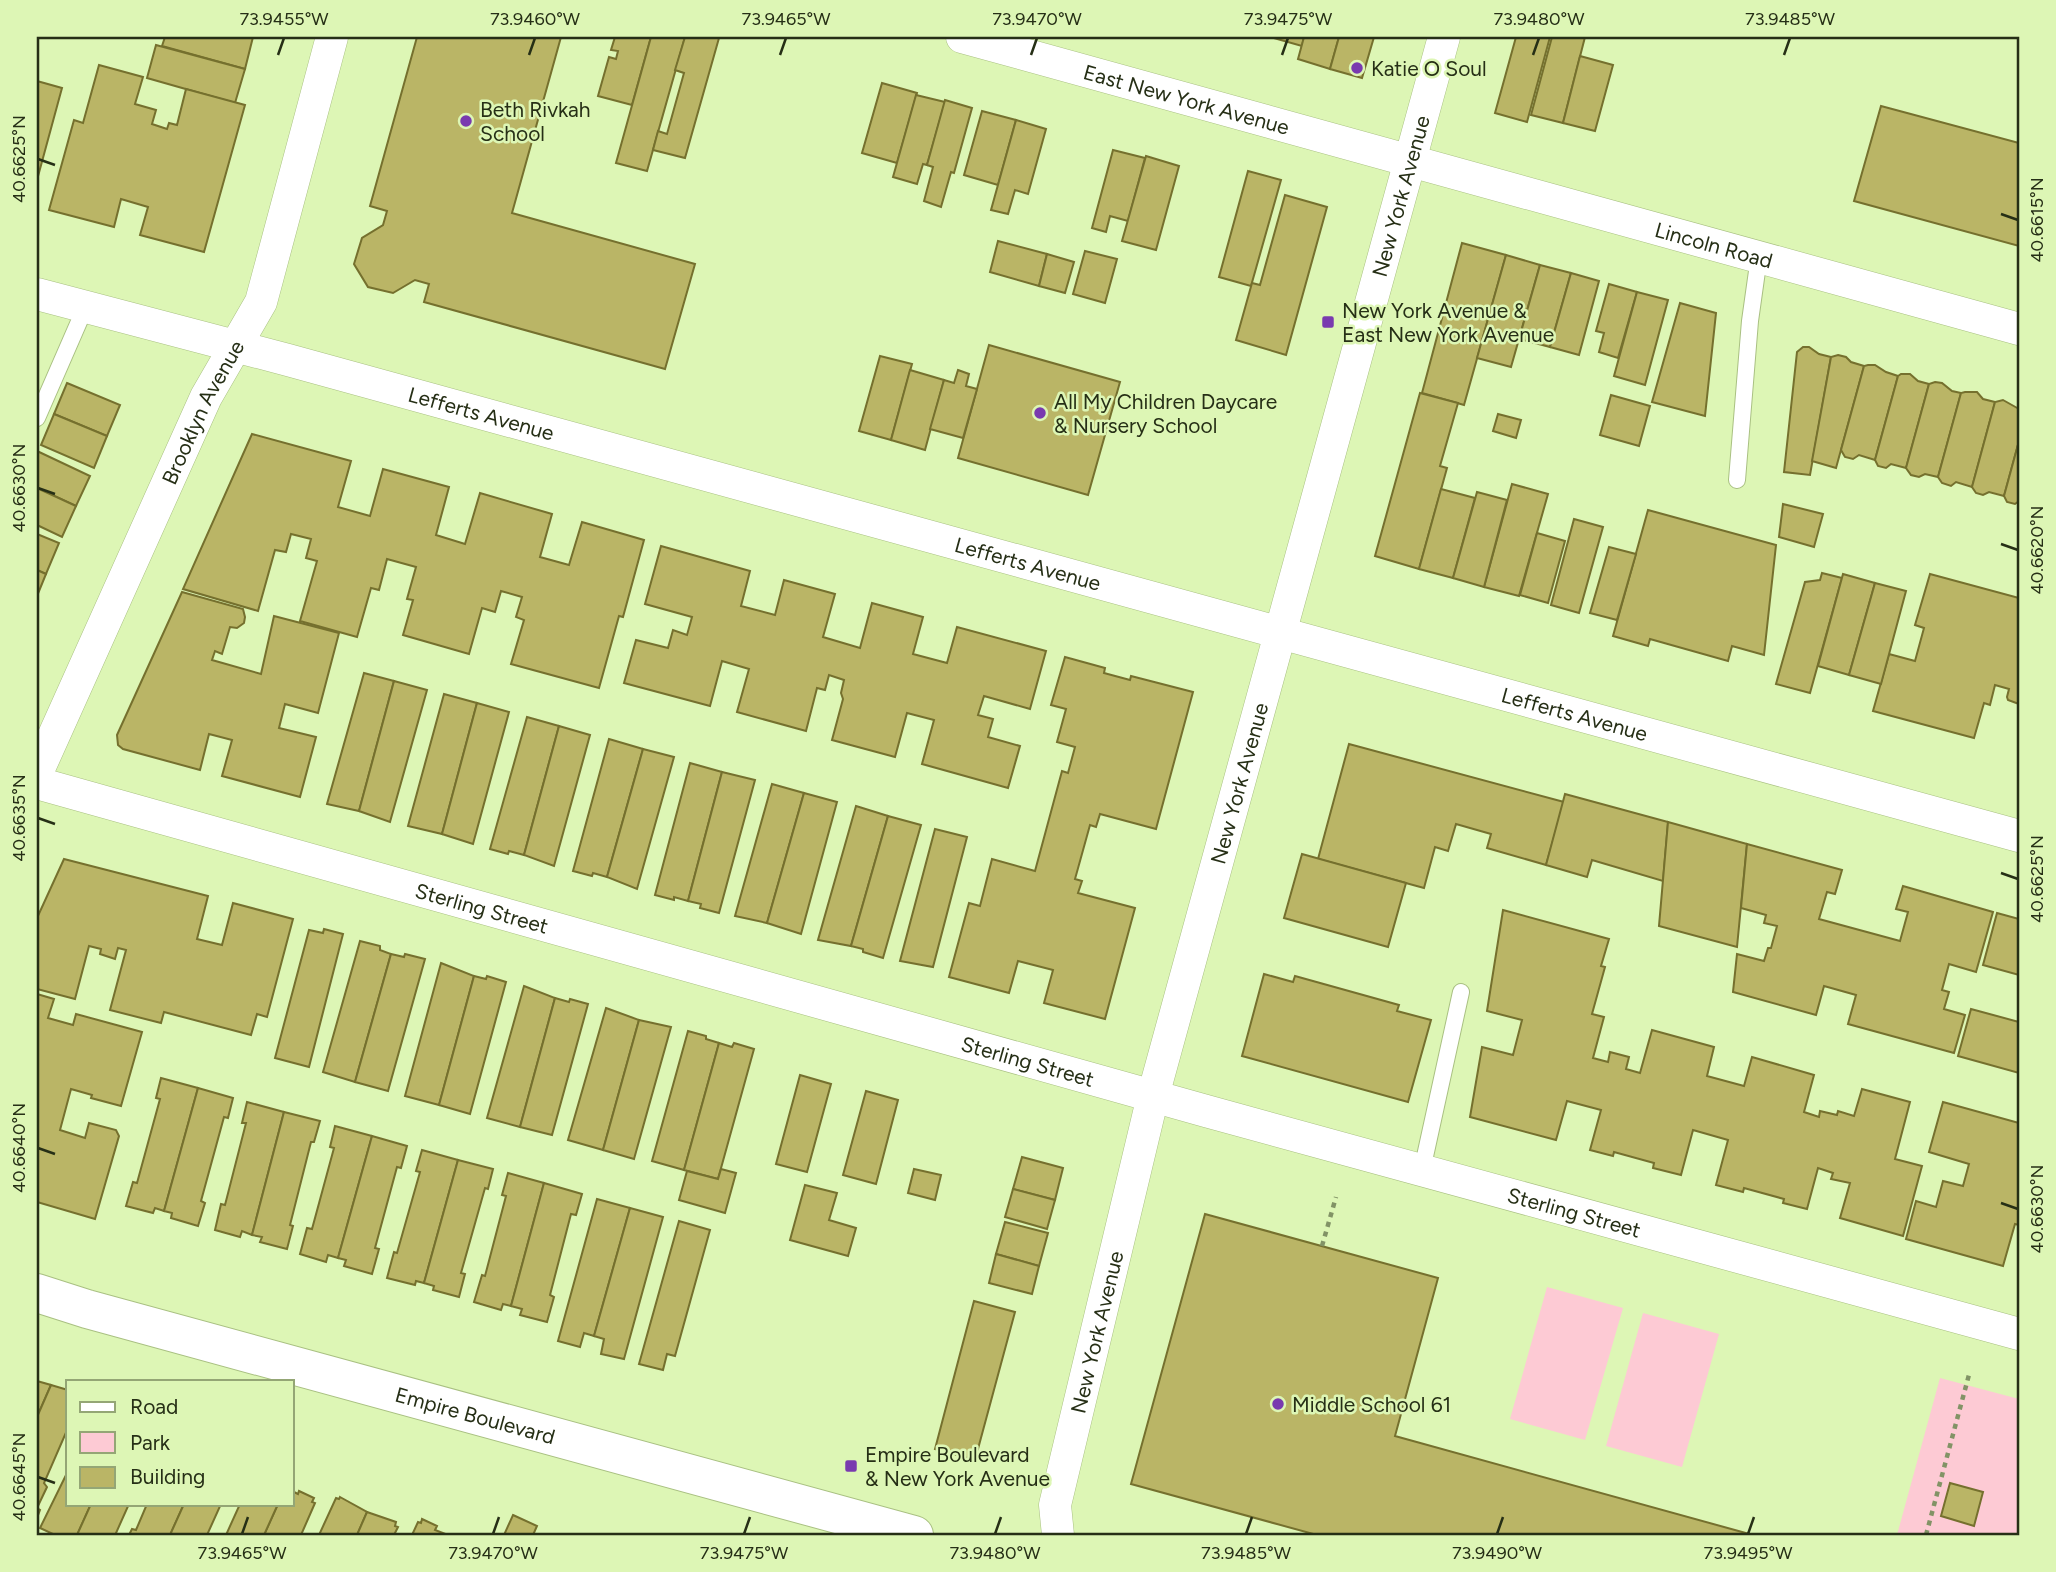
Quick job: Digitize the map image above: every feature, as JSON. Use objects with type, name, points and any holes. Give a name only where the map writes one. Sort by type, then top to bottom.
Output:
[{"type":"main road","name":"Empire Boulevard","points":[[37,1293],[87,1309],[914,1535]]},
{"type":"street","name":"Brooklyn Avenue","points":[[37,774],[206,397],[261,302],[332,37]]},
{"type":"street","name":"East New York Avenue","points":[[962,37],[1410,161]]},
{"type":"street","name":"New York Avenue","points":[[1058,1535],[1055,1505],[1153,1096],[1444,37]]},
{"type":"street","name":"Lincoln Road","points":[[1410,161],[2019,329]]},
{"type":"street","name":"Lefferts Avenue","points":[[37,294],[2019,835]]},
{"type":"street","name":"Sterling Street","points":[[37,783],[1153,1096],[2019,1334]]},
{"type":"lane","points":[[1737,480],[1750,321],[1759,257]]},
{"type":"lane","points":[[37,418],[85,308]]},
{"type":"lane","points":[[1422,1170],[1461,992]]},
{"type":"path","points":[[1322,1246],[1336,1197]]},
{"type":"path","points":[[1926,1535],[1970,1371]]},
{"type":"green space","points":[[1547,1287],[1623,1308],[1585,1440],[1510,1419]]},
{"type":"green space","points":[[1643,1313],[1719,1334],[1682,1467],[1606,1446]]},
{"type":"green space","points":[[1940,1378],[2019,1399],[2019,1535],[1897,1535]]},
{"type":"building","points":[[165,37],[253,37],[245,69],[162,46]]},
{"type":"building","name":"Beth Rivkah School","points":[[417,37],[561,37],[512,213],[695,264],[665,369],[424,302],[429,284],[415,280],[393,293],[368,287],[354,264],[362,238],[383,225],[387,211],[370,206]]},
{"type":"building","points":[[615,37],[651,37],[632,105],[598,96],[609,57],[616,59],[618,51],[611,50]]},
{"type":"building","points":[[651,37],[685,37],[647,171],[616,163]]},
{"type":"building","points":[[685,37],[719,38],[685,158],[653,150],[658,131],[667,134],[684,73],[675,70]]},
{"type":"building","points":[[1270,37],[1304,37],[1302,46]]},
{"type":"building","points":[[1304,37],[1339,37],[1330,69],[1298,59]]},
{"type":"building","points":[[1339,37],[1374,37],[1362,78],[1330,69]]},
{"type":"building","points":[[1516,37],[1550,37],[1527,122],[1495,113]]},
{"type":"building","points":[[1552,37],[1585,37],[1563,123],[1531,115]]},
{"type":"building","points":[[156,45],[245,69],[235,103],[147,78]]},
{"type":"building","points":[[1580,56],[1613,65],[1595,131],[1563,123]]},
{"type":"building","points":[[99,65],[143,77],[135,104],[156,110],[152,124],[167,129],[169,123],[177,125],[186,89],[245,105],[204,252],[140,235],[148,207],[121,199],[114,227],[49,210],[74,120],[83,123]]},
{"type":"building","points":[[37,81],[62,88],[37,180]]},
{"type":"building","points":[[882,83],[917,93],[897,163],[862,153]]},
{"type":"building","points":[[916,95],[945,102],[927,165],[923,164],[917,184],[893,177]]},
{"type":"building","points":[[945,100],[972,108],[954,173],[951,172],[941,207],[924,201],[933,167],[927,165]]},
{"type":"building","points":[[1881,106],[2019,143],[2019,246],[1854,201]]},
{"type":"building","points":[[982,111],[1016,120],[998,185],[964,175]]},
{"type":"building","points":[[1016,120],[1046,129],[1028,194],[1015,190],[1008,214],[991,210]]},
{"type":"building","points":[[1113,150],[1145,158],[1128,221],[1110,216],[1106,232],[1092,228]]},
{"type":"building","points":[[1146,156],[1179,166],[1156,250],[1122,241]]},
{"type":"building","points":[[1248,171],[1281,180],[1251,286],[1219,277]]},
{"type":"building","points":[[1285,195],[1327,207],[1286,355],[1236,340],[1252,283],[1260,285]]},
{"type":"building","points":[[998,241],[1047,254],[1039,286],[990,272]]},
{"type":"building","points":[[1462,243],[1506,255],[1464,405],[1422,393]]},
{"type":"building","points":[[1085,251],[1117,259],[1105,303],[1073,294]]},
{"type":"building","points":[[1047,254],[1074,262],[1065,293],[1039,286]]},
{"type":"building","points":[[1506,255],[1540,265],[1511,367],[1477,358]]},
{"type":"building","points":[[1540,265],[1571,273],[1550,347],[1519,339]]},
{"type":"building","points":[[1571,273],[1599,281],[1579,355],[1550,347]]},
{"type":"building","points":[[1609,284],[1637,292],[1618,358],[1599,352],[1604,333],[1596,331]]},
{"type":"building","points":[[1637,292],[1668,300],[1645,385],[1614,376]]},
{"type":"building","points":[[1680,303],[1716,313],[1705,416],[1652,402]]},
{"type":"building","name":"All My Children Daycare & Nursery School","points":[[989,345],[1120,382],[1088,495],[958,458]]},
{"type":"building","points":[[1803,347],[1831,357],[1810,475],[1784,472],[1797,352]]},
{"type":"building","points":[[1838,355],[1864,366],[1836,468],[1812,461],[1831,357]]},
{"type":"building","points":[[880,356],[912,364],[891,440],[859,431]]},
{"type":"building","points":[[1875,365],[1898,376],[1875,460],[1859,455],[1853,459],[1845,457],[1841,450],[1864,366]]},
{"type":"building","points":[[910,370],[944,380],[925,450],[891,440]]},
{"type":"building","points":[[958,370],[969,374],[966,386],[977,389],[963,438],[930,429],[944,380],[954,383]]},
{"type":"building","points":[[1910,374],[1918,381],[1929,384],[1906,468],[1891,464],[1886,468],[1878,466],[1875,460],[1898,376]]},
{"type":"building","points":[[1935,382],[1961,393],[1938,477],[1925,474],[1919,477],[1911,475],[1906,468],[1929,384]]},
{"type":"building","points":[[67,383],[120,405],[107,436],[54,414]]},
{"type":"building","points":[[1977,392],[1983,399],[1995,402],[1972,487],[1956,482],[1951,486],[1942,483],[1938,477],[1961,393]]},
{"type":"building","points":[[1420,393],[1458,403],[1440,466],[1447,468],[1419,569],[1375,556]]},
{"type":"building","points":[[1611,395],[1650,406],[1639,446],[1600,435]]},
{"type":"building","points":[[2003,400],[2019,409],[2019,441],[2004,496],[1989,492],[1983,495],[1976,493],[1972,487],[1995,402]]},
{"type":"building","points":[[54,414],[107,436],[94,468],[41,445]]},
{"type":"building","points":[[1498,414],[1521,420],[1516,438],[1493,431]]},
{"type":"building","points":[[252,434],[351,461],[338,507],[370,516],[383,469],[449,487],[436,535],[465,544],[480,493],[552,514],[540,557],[569,565],[582,522],[644,540],[623,617],[619,616],[599,688],[511,664],[524,620],[516,617],[522,597],[501,591],[495,612],[482,608],[469,654],[403,635],[413,600],[407,599],[416,567],[387,559],[379,590],[371,588],[357,637],[300,621],[317,561],[306,558],[311,539],[291,534],[286,552],[275,550],[258,611],[183,589]]},
{"type":"building","points":[[2019,441],[2019,501],[2015,504],[2007,502],[2004,496]]},
{"type":"building","points":[[37,451],[90,476],[76,506],[37,488]]},
{"type":"building","points":[[1512,484],[1548,494],[1519,596],[1484,587]]},
{"type":"building","points":[[37,488],[76,506],[62,537],[37,525]]},
{"type":"building","points":[[1441,489],[1475,498],[1453,578],[1419,569]]},
{"type":"building","points":[[1477,492],[1507,500],[1484,587],[1453,578]]},
{"type":"building","points":[[1783,504],[1823,514],[1814,547],[1779,537]]},
{"type":"building","points":[[1648,510],[1776,545],[1764,655],[1732,646],[1728,661],[1650,639],[1648,646],[1613,636]]},
{"type":"building","points":[[1574,519],[1603,527],[1579,613],[1551,605]]},
{"type":"building","points":[[1537,533],[1565,541],[1548,603],[1520,595]]},
{"type":"building","points":[[37,534],[59,543],[46,574],[37,570]]},
{"type":"building","points":[[661,546],[750,571],[741,606],[775,615],[784,580],[835,594],[823,637],[860,648],[872,603],[923,617],[913,654],[947,663],[957,627],[1046,651],[1030,709],[984,696],[978,715],[993,719],[988,737],[1020,746],[1008,788],[922,764],[934,720],[907,713],[895,757],[832,740],[843,699],[841,693],[844,680],[829,675],[825,690],[817,688],[806,731],[737,712],[749,669],[722,661],[710,706],[624,683],[636,640],[668,648],[673,630],[687,635],[692,617],[645,604]]},
{"type":"building","points":[[1609,547],[1636,554],[1617,620],[1590,613]]},
{"type":"building","points":[[37,570],[46,574],[37,596]]},
{"type":"building","points":[[1822,573],[1842,578],[1810,693],[1776,684],[1805,582],[1820,580]]},
{"type":"building","points":[[1843,574],[1875,583],[1849,675],[1818,666]]},
{"type":"building","points":[[1930,574],[2019,598],[2019,704],[2008,700],[2009,689],[1995,685],[1990,705],[1984,703],[1974,738],[1873,711],[1889,654],[1915,661],[1924,628],[1915,625]]},
{"type":"building","points":[[1875,583],[1906,591],[1881,684],[1849,675]]},
{"type":"building","points":[[182,592],[243,609],[244,623],[237,628],[230,627],[222,654],[215,651],[212,660],[261,674],[274,616],[339,633],[318,713],[285,704],[279,728],[316,737],[300,797],[222,776],[232,740],[209,734],[200,770],[123,749],[118,745],[117,735]]},
{"type":"building","points":[[1065,657],[1105,668],[1104,673],[1130,680],[1131,676],[1193,692],[1156,829],[1100,814],[1096,827],[1090,825],[1075,879],[1082,881],[1078,893],[1135,908],[1105,1019],[1044,1003],[1053,970],[1018,961],[1009,993],[949,977],[969,903],[980,906],[992,859],[1035,871],[1062,771],[1068,773],[1075,747],[1057,742],[1066,709],[1051,705]]},
{"type":"building","points":[[364,673],[394,681],[359,811],[327,804]]},
{"type":"building","points":[[394,681],[427,690],[390,822],[359,811]]},
{"type":"building","points":[[444,694],[477,703],[442,834],[408,826]]},
{"type":"building","points":[[477,703],[509,712],[473,844],[442,834]]},
{"type":"building","points":[[527,717],[559,726],[524,855],[509,851],[508,854],[490,849]]},
{"type":"building","points":[[559,726],[590,735],[554,866],[524,855]]},
{"type":"building","points":[[609,739],[643,749],[607,877],[593,873],[592,876],[573,871]]},
{"type":"building","points":[[1349,744],[1564,802],[1546,865],[1487,848],[1491,834],[1456,824],[1448,851],[1435,847],[1424,888],[1318,859]]},
{"type":"building","points":[[643,749],[674,757],[637,889],[607,877]]},
{"type":"building","points":[[690,763],[722,772],[688,901],[655,895]]},
{"type":"building","points":[[722,772],[755,780],[719,913],[700,908],[701,904],[688,901]]},
{"type":"building","points":[[772,784],[804,793],[767,923],[735,916]]},
{"type":"building","points":[[804,793],[837,802],[801,934],[767,923]]},
{"type":"building","points":[[1565,794],[1668,822],[1663,881],[1592,860],[1587,877],[1546,865]]},
{"type":"building","points":[[856,806],[888,816],[851,946],[818,940]]},
{"type":"building","points":[[888,816],[921,825],[883,958],[851,946]]},
{"type":"building","points":[[1668,822],[1747,844],[1737,947],[1659,926]]},
{"type":"building","points":[[935,829],[967,837],[933,967],[900,961]]},
{"type":"building","points":[[1747,844],[1842,870],[1835,894],[1827,892],[1819,919],[1900,941],[1908,912],[1896,909],[1903,886],[1993,912],[1976,972],[1949,964],[1942,990],[1949,992],[1944,1009],[1965,1015],[1954,1053],[1848,1024],[1856,995],[1824,986],[1816,1015],[1733,992],[1737,954],[1764,961],[1777,926],[1764,923],[1766,915],[1741,908]]},
{"type":"building","points":[[1302,854],[1406,883],[1388,947],[1284,918]]},
{"type":"building","points":[[64,859],[208,896],[197,939],[222,945],[233,903],[293,919],[267,1017],[257,1014],[251,1035],[164,1012],[161,1023],[110,1010],[126,950],[118,948],[115,959],[100,954],[101,949],[89,946],[75,999],[37,989],[37,918]]},
{"type":"building","points":[[1503,910],[1609,939],[1601,966],[1605,967],[1592,1014],[1604,1017],[1593,1058],[1608,1062],[1610,1052],[1629,1057],[1626,1069],[1640,1073],[1652,1030],[1714,1047],[1707,1076],[1744,1086],[1752,1057],[1814,1075],[1804,1112],[1819,1117],[1820,1111],[1837,1115],[1838,1111],[1854,1116],[1862,1089],[1910,1102],[1895,1159],[1922,1166],[1903,1236],[1840,1218],[1850,1183],[1831,1179],[1833,1173],[1818,1168],[1807,1209],[1783,1203],[1784,1199],[1744,1188],[1743,1192],[1716,1185],[1728,1140],[1693,1130],[1681,1175],[1653,1168],[1654,1163],[1614,1152],[1613,1156],[1590,1150],[1601,1110],[1567,1101],[1556,1140],[1470,1117],[1482,1047],[1513,1055],[1522,1020],[1487,1011]]},
{"type":"building","points":[[1997,913],[2019,919],[2019,975],[1983,965]]},
{"type":"building","points":[[324,929],[343,934],[309,1067],[275,1058],[309,930],[323,933]]},
{"type":"building","points":[[360,941],[380,946],[380,950],[391,954],[355,1082],[323,1072]]},
{"type":"building","points":[[391,954],[425,959],[388,1091],[355,1082]]},
{"type":"building","points":[[441,963],[474,976],[439,1105],[405,1096]]},
{"type":"building","points":[[1264,974],[1293,982],[1295,976],[1399,1005],[1397,1011],[1431,1020],[1408,1102],[1242,1056]]},
{"type":"building","points":[[474,976],[486,979],[487,976],[506,982],[470,1114],[439,1105]]},
{"type":"building","points":[[524,986],[555,998],[520,1127],[487,1118]]},
{"type":"building","points":[[37,994],[54,999],[48,1018],[73,1025],[76,1014],[142,1032],[121,1106],[71,1089],[60,1130],[85,1138],[89,1123],[116,1130],[119,1136],[95,1219],[37,1202]]},
{"type":"building","points":[[555,998],[588,1004],[552,1135],[520,1127]]},
{"type":"building","points":[[606,1008],[639,1020],[603,1150],[568,1140]]},
{"type":"building","points":[[1971,1009],[2019,1022],[2019,1073],[1958,1056]]},
{"type":"building","points":[[639,1020],[671,1027],[634,1159],[603,1150]]},
{"type":"building","points":[[688,1031],[719,1043],[684,1170],[652,1161]]},
{"type":"building","points":[[719,1043],[732,1047],[734,1043],[754,1049],[718,1179],[684,1170]]},
{"type":"building","points":[[800,1075],[831,1084],[807,1172],[776,1164]]},
{"type":"building","points":[[161,1078],[198,1088],[164,1211],[155,1208],[153,1213],[126,1206],[133,1182],[137,1183],[160,1099],[156,1098]]},
{"type":"building","points":[[198,1088],[233,1098],[228,1118],[224,1117],[201,1201],[205,1203],[198,1226],[171,1218],[172,1213],[164,1211]]},
{"type":"building","points":[[866,1091],[898,1100],[876,1184],[843,1175]]},
{"type":"building","points":[[247,1102],[284,1112],[252,1235],[242,1231],[240,1237],[215,1230],[221,1204],[225,1205],[246,1123],[242,1123]]},
{"type":"building","points":[[1943,1102],[2019,1123],[2019,1225],[2015,1224],[2003,1266],[1906,1239],[1916,1201],[1936,1207],[1943,1181],[1963,1186],[1969,1164],[1929,1152]]},
{"type":"building","points":[[284,1112],[320,1121],[314,1142],[311,1142],[290,1225],[293,1226],[287,1249],[260,1242],[262,1237],[252,1235]]},
{"type":"building","points":[[335,1126],[372,1136],[338,1258],[328,1255],[326,1262],[300,1254],[307,1228],[312,1229],[334,1148],[330,1147]]},
{"type":"building","points":[[372,1136],[407,1146],[401,1168],[397,1167],[375,1248],[379,1249],[372,1274],[344,1266],[346,1260],[338,1258]]},
{"type":"building","points":[[422,1150],[458,1160],[424,1283],[416,1281],[415,1285],[387,1278],[394,1252],[397,1253],[420,1172],[416,1171]]},
{"type":"building","points":[[1022,1157],[1063,1168],[1055,1200],[1013,1189]]},
{"type":"building","points":[[458,1160],[493,1169],[461,1273],[465,1274],[459,1297],[433,1290],[434,1286],[424,1283]]},
{"type":"building","points":[[721,1169],[736,1173],[725,1213],[679,1200],[687,1171],[718,1179]]},
{"type":"building","points":[[914,1169],[941,1175],[935,1200],[908,1193]]},
{"type":"building","points":[[508,1173],[544,1183],[511,1306],[503,1304],[501,1310],[474,1302],[482,1275],[485,1276],[506,1196],[502,1195]]},
{"type":"building","points":[[544,1183],[582,1194],[576,1215],[571,1214],[550,1295],[554,1297],[547,1322],[520,1315],[522,1309],[511,1306]]},
{"type":"building","points":[[805,1185],[837,1193],[829,1220],[856,1228],[848,1256],[790,1240]]},
{"type":"building","points":[[1013,1189],[1055,1200],[1047,1229],[1005,1217]]},
{"type":"building","points":[[597,1199],[630,1208],[594,1336],[584,1333],[580,1347],[558,1341]]},
{"type":"building","points":[[630,1208],[663,1217],[624,1359],[601,1354],[604,1339],[594,1336]]},
{"type":"building","name":"Middle School 61","points":[[1205,1214],[1438,1278],[1395,1436],[1753,1535],[1317,1535],[1131,1484]]},
{"type":"building","points":[[679,1221],[710,1230],[675,1356],[667,1354],[663,1370],[639,1364]]},
{"type":"building","points":[[1005,1222],[1048,1233],[1039,1266],[996,1254]]},
{"type":"building","points":[[996,1254],[1039,1266],[1032,1294],[989,1283]]},
{"type":"building","points":[[974,1301],[1015,1312],[975,1460],[935,1449]]},
{"type":"building","points":[[37,1381],[51,1385],[37,1417]]},
{"type":"building","points":[[51,1385],[66,1389],[66,1433],[44,1483],[47,1487],[37,1508],[37,1417]]},
{"type":"building","points":[[66,1475],[66,1506],[90,1506],[77,1535],[55,1535],[40,1528]]},
{"type":"building","points":[[1950,1483],[1983,1492],[1974,1526],[1941,1516]]},
{"type":"building","points":[[299,1491],[314,1498],[312,1502],[315,1503],[301,1535],[264,1535],[277,1506],[294,1506],[294,1492],[298,1494]]},
{"type":"building","points":[[340,1497],[367,1512],[357,1535],[319,1535],[336,1498]]},
{"type":"building","points":[[90,1506],[128,1506],[116,1533],[118,1535],[77,1535]]},
{"type":"building","points":[[146,1506],[183,1506],[170,1535],[129,1535],[132,1529],[136,1530]]},
{"type":"building","points":[[183,1506],[220,1506],[207,1535],[170,1535]]},
{"type":"building","points":[[239,1506],[277,1506],[264,1535],[226,1535]]},
{"type":"building","points":[[367,1512],[396,1522],[395,1526],[398,1527],[394,1535],[357,1535]]},
{"type":"building","points":[[513,1515],[537,1526],[533,1535],[504,1535]]},
{"type":"building","points":[[422,1519],[437,1526],[435,1530],[448,1535],[412,1535]]},
{"type":"place","name":"Katie O Soul","points":[[1357,68]]},
{"type":"place","name":"Beth Rivkah School","points":[[466,121]]},
{"type":"place","name":"New York Avenue & East New York Avenue","points":[[1328,322]]},
{"type":"place","name":"All My Children Daycare & Nursery School","points":[[1040,413]]},
{"type":"place","name":"Middle School 61","points":[[1278,1404]]},
{"type":"place","name":"Empire Boulevard & New York Avenue","points":[[851,1466]]}]
